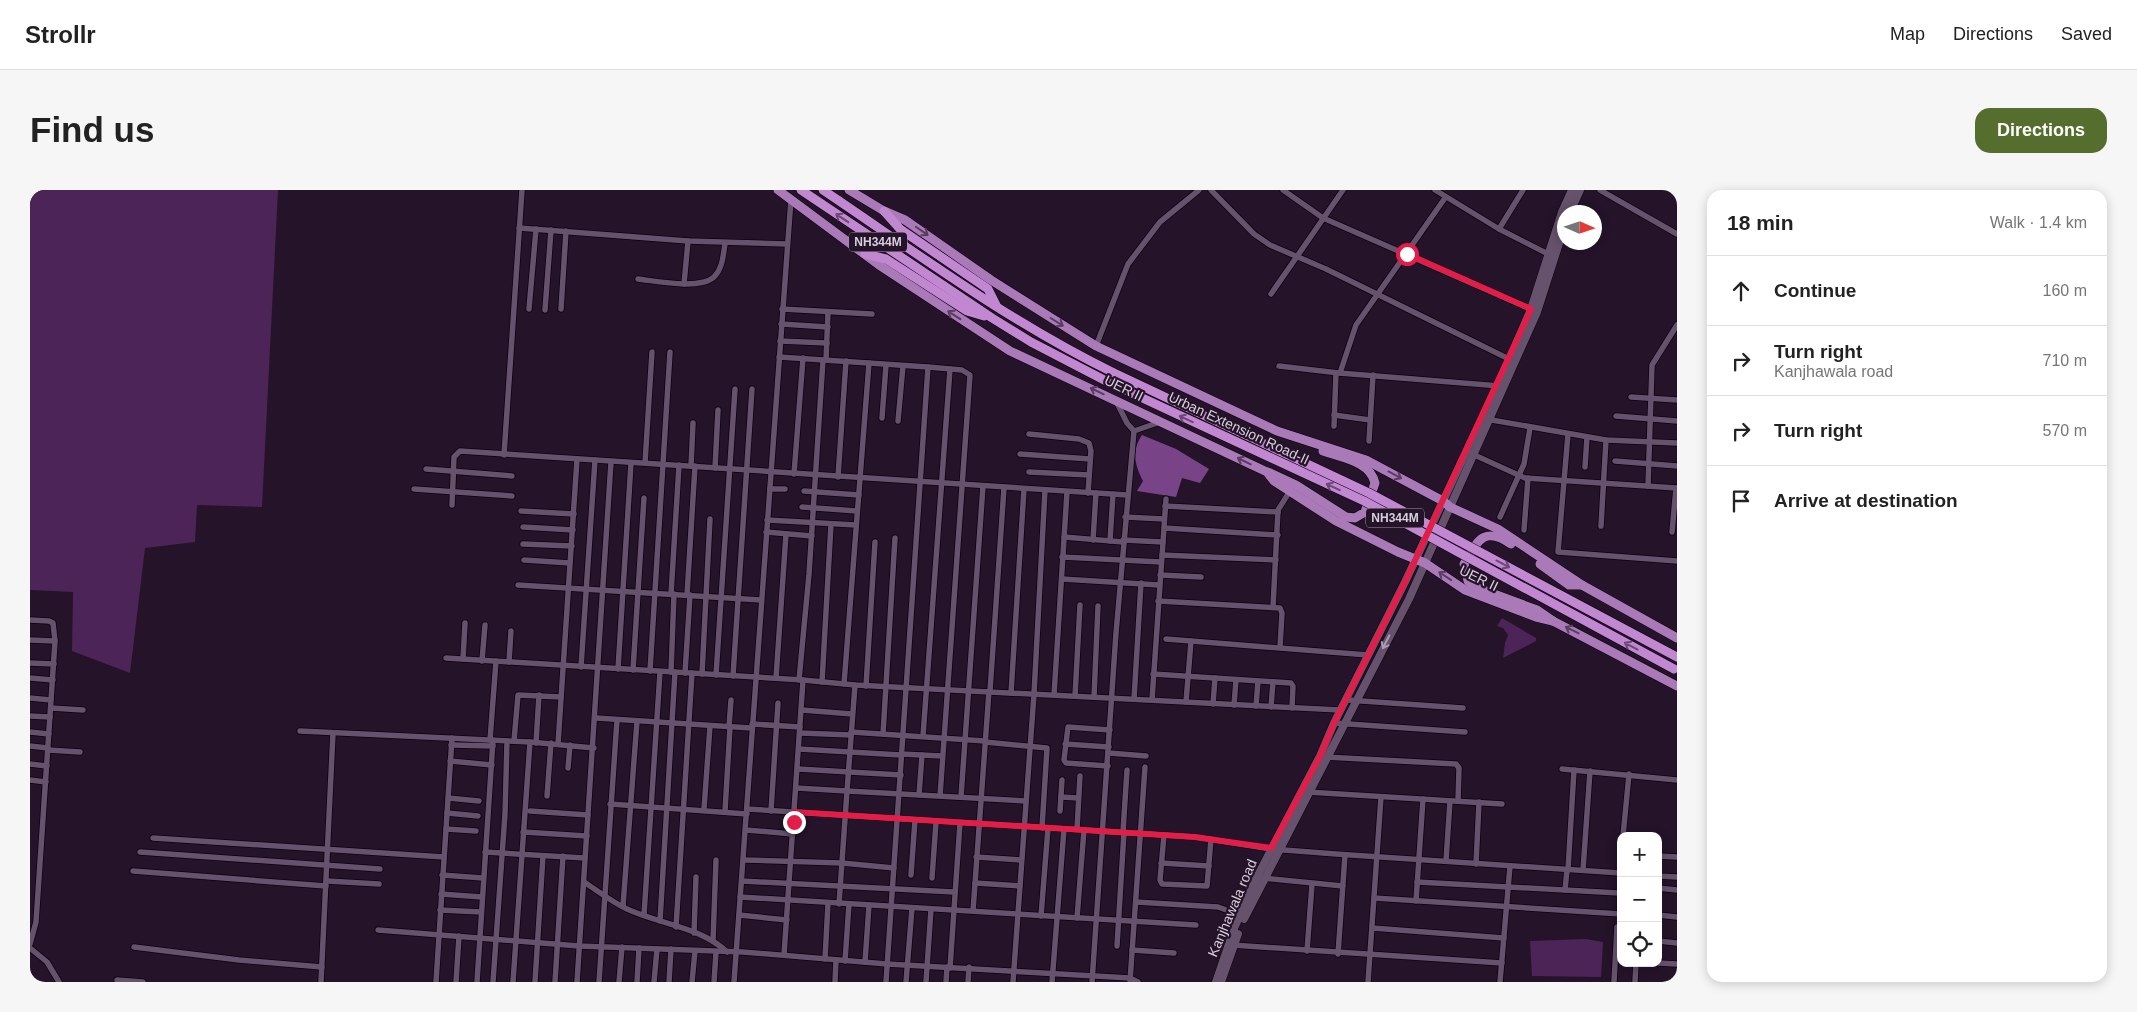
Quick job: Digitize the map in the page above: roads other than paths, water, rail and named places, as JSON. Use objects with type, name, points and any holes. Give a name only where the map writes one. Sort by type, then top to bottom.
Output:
[{"type":"highway","name":"Urban Extension Road-II","points":[[801,190],[1031,342],[1108,382],[1364,501],[1676,670]]},
{"type":"highway","name":"Urban Extension Road-II","points":[[823,190],[998,308],[1076,354],[1369,493],[1677,657]]},
{"type":"highway","points":[[884,211],[900,229],[988,289],[998,308]]},
{"type":"highway","points":[[865,254],[886,259],[967,311],[992,318]]},
{"type":"main road","name":"UER II","points":[[778,190],[865,254],[1010,351],[1266,472],[1274,481],[1336,521],[1398,552],[1420,560],[1465,590],[1536,617],[1554,621]]},
{"type":"main road","name":"UER II","points":[[849,190],[884,211],[905,220],[991,280],[1096,346],[1277,431],[1366,460],[1446,504],[1498,529],[1582,585]]},
{"type":"main road","name":"Kanjhawala road","points":[[1221,982],[1240,915],[1356,701],[1501,386],[1534,311],[1572,190]]},
{"type":"main road","points":[[1573,205],[1580,190]]},
{"type":"main road","name":"Kanjhawala road","points":[[1551,255],[1557,243]]},
{"type":"main road","points":[[1266,472],[1296,485],[1335,512],[1355,518],[1365,512],[1375,483],[1370,471],[1364,466],[1294,441],[1277,431]]},
{"type":"main road","points":[[1677,638],[1582,585],[1569,584],[1507,541],[1492,535],[1484,535],[1477,541],[1464,564],[1468,581],[1475,587],[1537,610],[1554,621],[1677,686]]},
{"type":"main road","name":"Kanjhawala road","points":[[1324,757],[1340,710],[1420,560]]},
{"type":"main road","name":"Kanjhawala road","points":[[1216,982],[1260,878]]},
{"type":"street","points":[[504,455],[522,190]]},
{"type":"street","points":[[1096,346],[1128,264],[1160,222],[1199,190]]},
{"type":"street","points":[[1211,190],[1258,237],[1512,360]]},
{"type":"street","points":[[1283,190],[1323,218],[1534,311]]},
{"type":"street","points":[[1271,294],[1343,190]]},
{"type":"street","points":[[1434,190],[1445,198],[1551,255]]},
{"type":"street","points":[[1499,228],[1523,190]]},
{"type":"street","points":[[1600,190],[1677,234]]},
{"type":"street","points":[[1334,426],[1338,373],[1356,325],[1445,198]]},
{"type":"street","points":[[734,982],[791,199]]},
{"type":"street","points":[[520,228],[725,244],[787,244]]},
{"type":"street","points":[[529,308],[536,229]]},
{"type":"street","points":[[545,310],[551,230]]},
{"type":"street","points":[[560,309],[566,231]]},
{"type":"street","points":[[684,284],[688,241]]},
{"type":"street","points":[[638,279],[684,284],[701,283],[713,278],[721,266],[725,244]]},
{"type":"street","points":[[782,310],[872,314]]},
{"type":"street","points":[[784,955],[802,710],[801,680],[828,312]]},
{"type":"street","points":[[781,324],[828,327]]},
{"type":"street","points":[[1648,486],[1654,361],[1677,326]]},
{"type":"street","points":[[780,341],[827,344]]},
{"type":"street","points":[[645,463],[652,352]]},
{"type":"street","points":[[650,671],[670,352]]},
{"type":"street","points":[[778,357],[950,369],[966,371],[970,375],[940,796]]},
{"type":"street","points":[[794,474],[802,358]]},
{"type":"street","points":[[838,477],[846,361]]},
{"type":"street","points":[[844,684],[868,363]]},
{"type":"street","points":[[882,418],[886,365]]},
{"type":"street","points":[[898,421],[903,366]]},
{"type":"street","points":[[1279,366],[1338,373],[1501,386]]},
{"type":"street","points":[[886,982],[928,367]]},
{"type":"street","points":[[924,736],[950,369]]},
{"type":"street","points":[[1369,441],[1374,375]]},
{"type":"street","points":[[716,675],[735,389]]},
{"type":"street","points":[[734,676],[752,389]]},
{"type":"street","points":[[1631,397],[1677,400]]},
{"type":"street","points":[[1116,400],[1127,423],[1134,430]]},
{"type":"street","points":[[715,468],[718,410]]},
{"type":"street","points":[[1334,415],[1370,420]]},
{"type":"street","points":[[1616,416],[1677,421]]},
{"type":"street","points":[[1486,419],[1606,440],[1677,444]]},
{"type":"street","points":[[1134,430],[1162,422]]},
{"type":"street","points":[[676,926],[688,724],[688,595],[694,423]]},
{"type":"street","points":[[1500,517],[1527,453],[1530,428]]},
{"type":"street","points":[[1092,979],[1123,541],[1134,430]]},
{"type":"street","points":[[1028,434],[1086,441],[1091,446],[1088,493]]},
{"type":"street","points":[[1568,434],[1558,552],[1677,561]]},
{"type":"street","points":[[1586,467],[1587,437]]},
{"type":"street","points":[[1601,526],[1602,482],[1606,440]]},
{"type":"street","points":[[452,505],[454,457],[458,451],[1127,495]]},
{"type":"street","points":[[1470,453],[1518,476],[1528,478],[1676,488],[1672,532]]},
{"type":"street","points":[[1020,454],[1090,459]]},
{"type":"street","points":[[558,744],[577,459]]},
{"type":"street","points":[[581,667],[595,460]]},
{"type":"street","points":[[1614,461],[1677,466]]},
{"type":"street","points":[[577,982],[596,718],[611,462]]},
{"type":"street","points":[[618,669],[632,463]]},
{"type":"street","points":[[660,921],[672,723],[672,594],[679,465]]},
{"type":"street","points":[[426,470],[512,476]]},
{"type":"street","points":[[1029,472],[1089,475]]},
{"type":"street","points":[[1524,530],[1528,478]]},
{"type":"street","points":[[961,797],[983,486]]},
{"type":"street","points":[[973,911],[1004,488]]},
{"type":"street","points":[[414,489],[512,496]]},
{"type":"street","points":[[770,489],[785,489]]},
{"type":"street","points":[[1011,692],[1024,489]]},
{"type":"street","points":[[1013,982],[1034,694],[1045,490]]},
{"type":"street","points":[[1273,607],[1278,512],[1290,491]]},
{"type":"street","points":[[804,492],[859,495]]},
{"type":"street","points":[[1054,695],[1067,492]]},
{"type":"street","points":[[1093,540],[1096,493]]},
{"type":"street","points":[[1110,541],[1113,494]]},
{"type":"street","points":[[633,670],[644,498]]},
{"type":"street","points":[[1152,700],[1166,498]]},
{"type":"street","points":[[1165,506],[1278,512]]},
{"type":"street","points":[[802,507],[857,511]]},
{"type":"street","points":[[522,511],[574,514]]},
{"type":"street","points":[[1125,517],[1164,519]]},
{"type":"street","points":[[702,674],[710,519]]},
{"type":"street","points":[[767,520],[856,525]]},
{"type":"street","points":[[822,682],[831,524]]},
{"type":"street","points":[[524,527],[573,530]]},
{"type":"street","points":[[1164,528],[1278,534]]},
{"type":"street","points":[[766,532],[812,536]]},
{"type":"street","points":[[776,678],[786,534]]},
{"type":"street","points":[[1064,537],[1110,541],[1163,542]]},
{"type":"street","points":[[883,734],[895,538]]},
{"type":"street","points":[[866,686],[875,542]]},
{"type":"street","points":[[523,544],[572,546]]},
{"type":"street","points":[[1062,557],[1122,560],[1276,560]]},
{"type":"street","points":[[524,560],[570,563]]},
{"type":"street","points":[[1160,575],[1201,577]]},
{"type":"street","points":[[1062,579],[1120,581],[1159,585]]},
{"type":"street","points":[[1134,699],[1141,583]]},
{"type":"street","points":[[518,585],[761,600]]},
{"type":"street","points":[[1158,601],[1280,608],[1282,611],[1280,647]]},
{"type":"street","points":[[1075,696],[1080,605]]},
{"type":"street","points":[[1094,697],[1098,606]]},
{"type":"street","points":[[30,620],[50,621],[53,623],[55,641],[36,922],[30,944]]},
{"type":"street","points":[[463,659],[465,624]]},
{"type":"street","points":[[482,661],[485,626]]},
{"type":"street","points":[[509,662],[511,631]]},
{"type":"street","points":[[1166,639],[1368,655]]},
{"type":"street","points":[[30,640],[55,641]]},
{"type":"street","points":[[1186,702],[1191,641]]},
{"type":"street","points":[[446,658],[776,678],[855,686],[1011,692],[1340,710]]},
{"type":"street","points":[[476,982],[492,765],[496,662]]},
{"type":"street","points":[[30,663],[54,664]]},
{"type":"street","points":[[644,915],[660,672]]},
{"type":"street","points":[[1153,674],[1293,684],[1292,708]]},
{"type":"street","points":[[30,678],[53,680]]},
{"type":"street","points":[[1213,704],[1215,678]]},
{"type":"street","points":[[1234,705],[1236,680]]},
{"type":"street","points":[[1256,706],[1258,681]]},
{"type":"street","points":[[1271,707],[1273,682]]},
{"type":"street","points":[[839,904],[855,686]]},
{"type":"street","points":[[514,741],[518,695],[562,697]]},
{"type":"street","points":[[536,743],[539,696]]},
{"type":"street","points":[[30,698],[51,700]]},
{"type":"street","points":[[724,812],[731,700]]},
{"type":"street","points":[[1346,700],[1463,708]]},
{"type":"street","points":[[772,811],[778,702]]},
{"type":"street","points":[[51,708],[83,710]]},
{"type":"street","points":[[802,710],[852,714]]},
{"type":"street","points":[[30,716],[50,717]]},
{"type":"street","points":[[596,718],[730,727],[777,726],[800,730],[851,734],[903,734],[1045,747],[1047,750],[1041,916]]},
{"type":"street","points":[[599,982],[617,720]]},
{"type":"street","points":[[623,906],[637,721]]},
{"type":"street","points":[[1334,723],[1465,732]]},
{"type":"street","points":[[704,809],[710,726]]},
{"type":"street","points":[[1108,766],[1066,763],[1065,744],[1068,727],[1110,730]]},
{"type":"street","points":[[300,731],[452,741],[551,743],[594,748]]},
{"type":"street","points":[[30,732],[49,734]]},
{"type":"street","points":[[321,982],[329,850],[333,733]]},
{"type":"street","points":[[436,982],[452,741]]},
{"type":"street","points":[[493,982],[502,853],[507,741]]},
{"type":"street","points":[[513,982],[530,742]]},
{"type":"street","points":[[547,796],[551,743]]},
{"type":"street","points":[[1065,744],[1146,756]]},
{"type":"street","points":[[568,768],[570,745]]},
{"type":"street","points":[[30,746],[80,752]]},
{"type":"street","points":[[799,749],[942,756]]},
{"type":"street","points":[[919,795],[922,755]]},
{"type":"street","points":[[1324,757],[1456,764],[1459,768],[1458,801]]},
{"type":"street","points":[[450,761],[492,765]]},
{"type":"street","points":[[30,764],[47,766]]},
{"type":"street","points":[[1130,980],[1145,766]]},
{"type":"street","points":[[798,768],[901,775]]},
{"type":"street","points":[[1562,769],[1677,780]]},
{"type":"street","points":[[1117,946],[1127,770]]},
{"type":"street","points":[[1565,890],[1574,770]]},
{"type":"street","points":[[1583,870],[1590,771]]},
{"type":"street","points":[[1623,832],[1628,774]]},
{"type":"street","points":[[1076,830],[1080,776]]},
{"type":"street","points":[[30,780],[46,782]]},
{"type":"street","points":[[1060,811],[1062,780]]},
{"type":"street","points":[[796,788],[1026,801]]},
{"type":"street","points":[[1305,792],[1502,804]]},
{"type":"street","points":[[1061,797],[1078,798]]},
{"type":"street","points":[[1368,982],[1378,857],[1380,797]]},
{"type":"street","points":[[448,798],[479,801]]},
{"type":"street","points":[[1416,902],[1423,799]]},
{"type":"street","points":[[1446,862],[1450,801]]},
{"type":"street","points":[[1476,864],[1479,802]]},
{"type":"street","points":[[610,804],[704,809],[724,812],[794,812],[1140,833],[1211,839],[1275,849],[1345,855],[1617,873]]},
{"type":"street","points":[[530,811],[588,815]]},
{"type":"street","points":[[447,814],[478,816]]},
{"type":"street","points":[[912,875],[915,820]]},
{"type":"street","points":[[932,878],[936,822]]},
{"type":"street","points":[[946,982],[960,823]]},
{"type":"street","points":[[446,829],[476,831]]},
{"type":"street","points":[[1052,982],[1064,829]]},
{"type":"street","points":[[746,830],[793,834]]},
{"type":"street","points":[[1078,918],[1084,830]]},
{"type":"street","points":[[523,832],[587,836]]},
{"type":"street","points":[[1164,835],[1160,880],[1162,884],[1206,886],[1211,839]]},
{"type":"street","points":[[153,838],[444,856]]},
{"type":"street","points":[[140,852],[380,869]]},
{"type":"street","points":[[485,852],[585,858]]},
{"type":"street","points":[[1338,954],[1345,855]]},
{"type":"street","points":[[535,982],[543,856]]},
{"type":"street","points":[[555,982],[563,856]]},
{"type":"street","points":[[1662,856],[1677,857]]},
{"type":"street","points":[[976,857],[1021,860]]},
{"type":"street","points":[[713,941],[716,860]]},
{"type":"street","points":[[744,860],[842,863],[894,868]]},
{"type":"street","points":[[1162,863],[1209,866]]},
{"type":"street","points":[[1500,982],[1510,866]]},
{"type":"street","points":[[133,871],[326,883],[379,884]]},
{"type":"street","points":[[442,875],[483,878]]},
{"type":"street","points":[[694,933],[696,876]]},
{"type":"street","points":[[1662,876],[1677,877]]},
{"type":"street","points":[[1260,878],[1343,886]]},
{"type":"street","points":[[742,881],[954,892]]},
{"type":"street","points":[[584,882],[623,906],[713,941],[727,952]]},
{"type":"street","points":[[1417,882],[1617,893]]},
{"type":"street","points":[[975,883],[1020,886]]},
{"type":"street","points":[[1308,952],[1312,884]]},
{"type":"street","points":[[1662,888],[1677,890]]},
{"type":"street","points":[[441,894],[482,897]]},
{"type":"street","points":[[740,897],[1196,925]]},
{"type":"street","points":[[1374,898],[1617,914]]},
{"type":"street","points":[[1136,902],[1218,907],[1240,915]]},
{"type":"street","points":[[825,958],[828,903]]},
{"type":"street","points":[[846,961],[849,904]]},
{"type":"street","points":[[865,962],[869,906]]},
{"type":"street","points":[[906,982],[912,908]]},
{"type":"street","points":[[926,982],[931,908]]},
{"type":"street","points":[[440,910],[481,912]]},
{"type":"street","points":[[739,915],[787,920]]},
{"type":"street","points":[[1662,916],[1677,917]]},
{"type":"street","points":[[1372,928],[1504,938]]},
{"type":"street","points":[[378,930],[516,939],[580,946],[784,955],[887,964],[1014,970],[1138,982]]},
{"type":"street","points":[[456,982],[459,936]]},
{"type":"street","points":[[1662,941],[1677,943]]},
{"type":"street","points":[[1232,945],[1308,952],[1502,964]]},
{"type":"street","points":[[134,947],[239,960],[322,967]]},
{"type":"street","points":[[619,982],[622,947]]},
{"type":"street","points":[[30,948],[46,962],[60,982]]},
{"type":"street","points":[[637,982],[639,948]]},
{"type":"street","points":[[654,982],[657,949]]},
{"type":"street","points":[[669,982],[671,950]]},
{"type":"street","points":[[1132,950],[1174,953]]},
{"type":"street","points":[[692,982],[695,951]]},
{"type":"street","points":[[714,982],[716,952]]},
{"type":"street","points":[[1614,982],[1617,956]]},
{"type":"street","points":[[835,982],[836,960]]},
{"type":"street","points":[[1662,963],[1677,964]]},
{"type":"street","points":[[968,982],[969,967]]},
{"type":"street","points":[[1635,982],[1636,967]]},
{"type":"street","points":[[1072,975],[1072,982]]},
{"type":"street","points":[[117,980],[143,982]]}]
